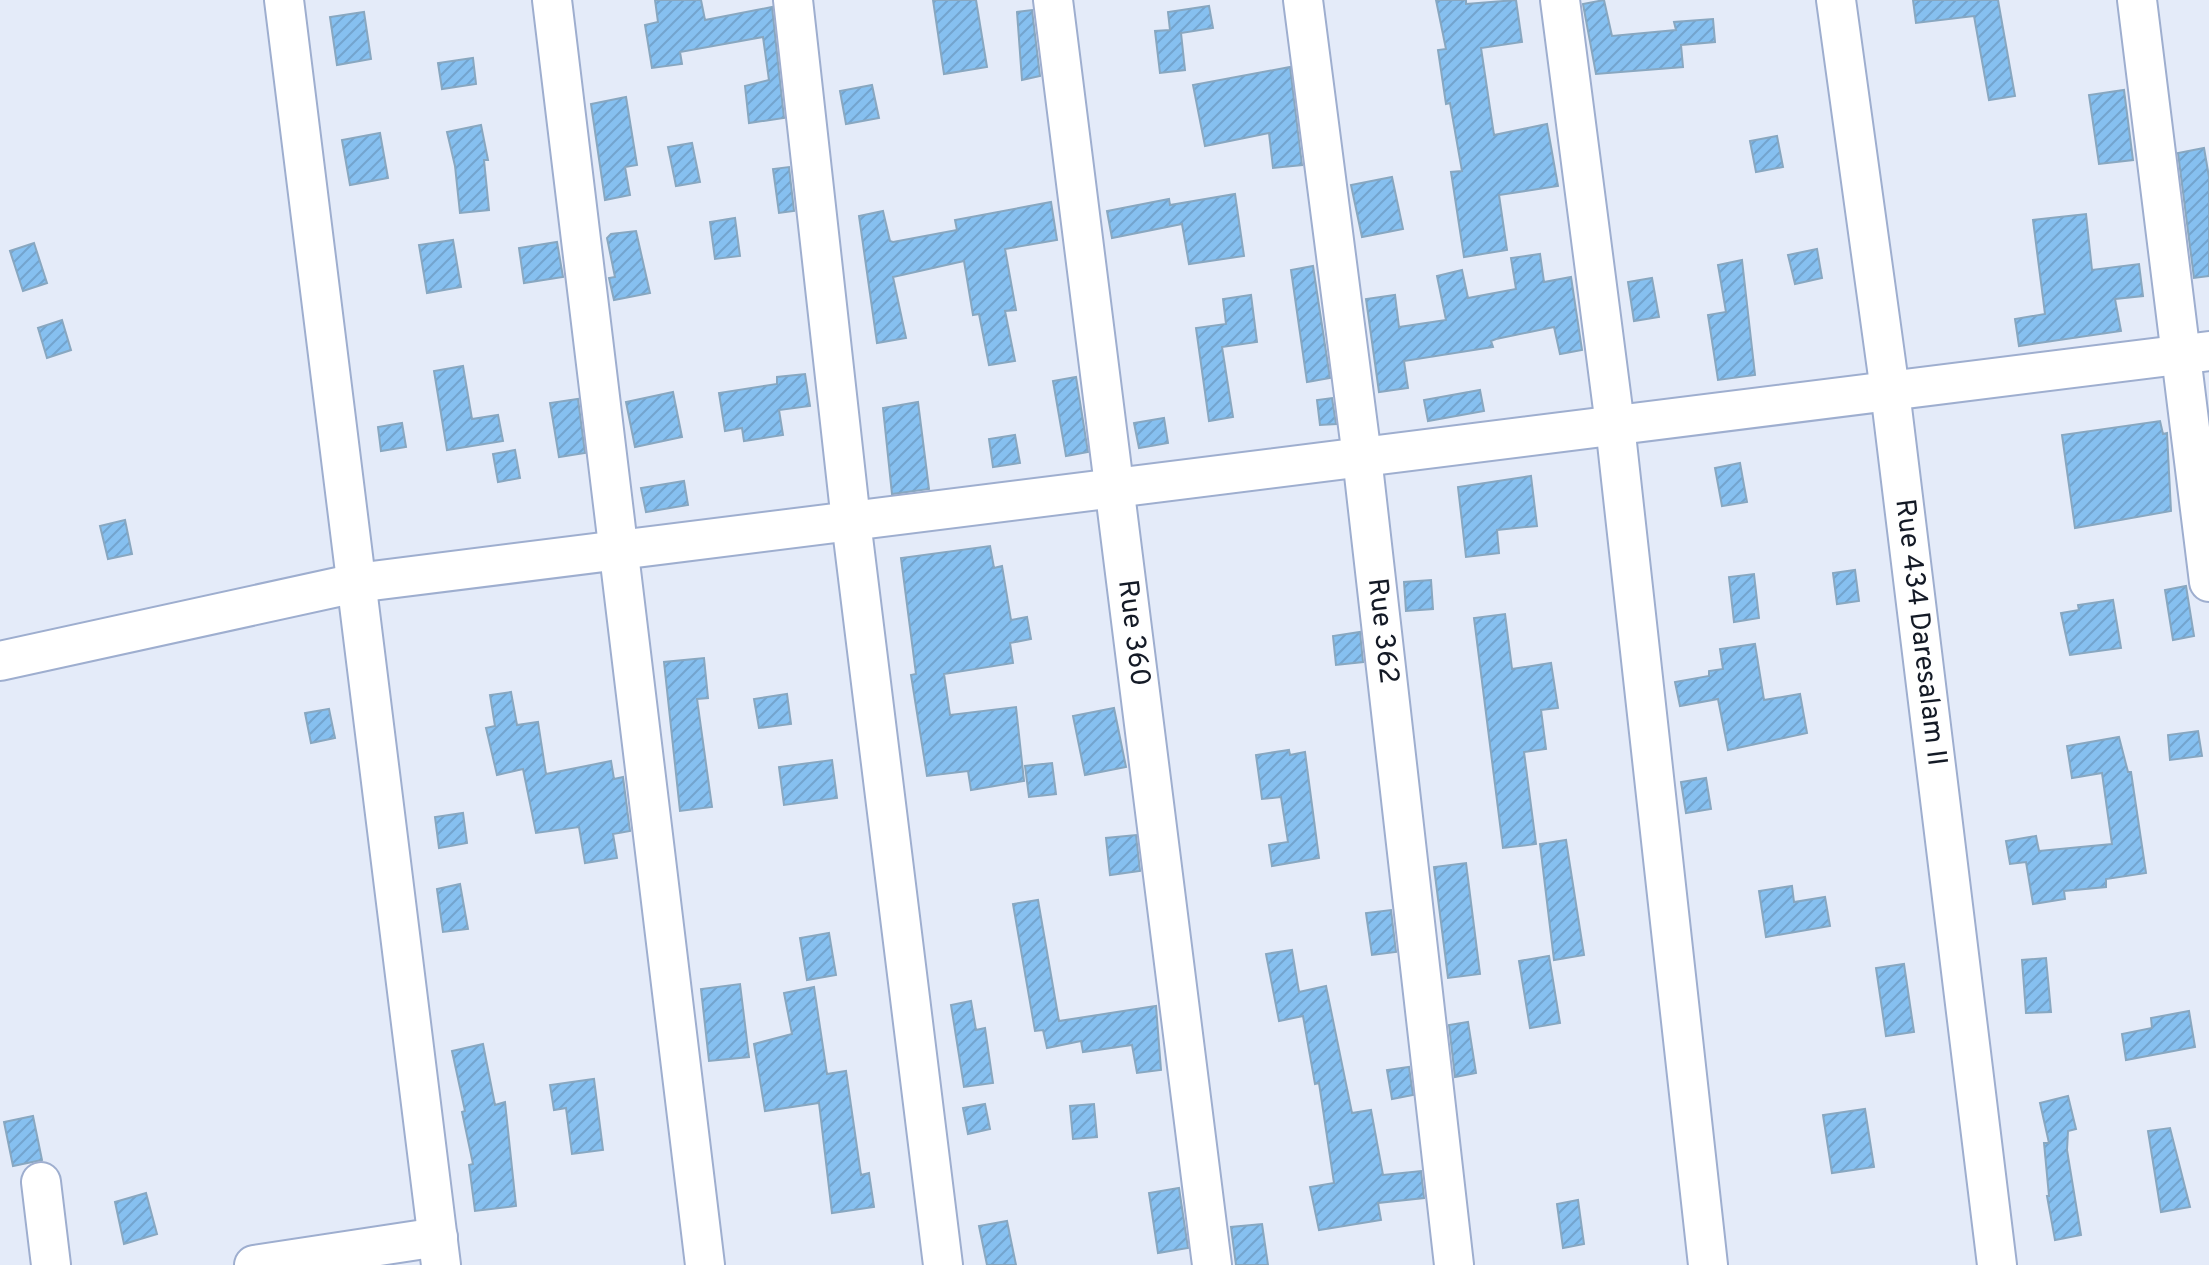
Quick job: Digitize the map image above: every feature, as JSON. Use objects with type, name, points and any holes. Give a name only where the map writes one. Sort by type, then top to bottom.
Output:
[{"type":"street","points":[[254,1265],[440,1251],[284,0]]},
{"type":"street","points":[[552,0],[616,550],[705,1265]]},
{"type":"street","points":[[793,0],[851,521],[943,1265]]},
{"type":"street","name":"Rue 360","points":[[1053,0],[1212,1265]]},
{"type":"street","name":"Rue 362","points":[[1303,0],[1362,457],[1454,1265]]},
{"type":"street","points":[[1560,0],[1615,425],[1708,1265]]},
{"type":"street","name":"Rue 434 Daresalam II","points":[[1836,0],[1890,391],[1997,1265]]},
{"type":"street","points":[[2137,0],[2195,353],[2209,582]]},
{"type":"street","points":[[0,661],[356,583],[2195,353]]},
{"type":"street","points":[[41,1182],[51,1265]]},
{"type":"building","points":[[655,0],[701,0],[705,20],[772,7],[784,118],[749,123],[745,86],[769,80],[763,37],[680,52],[682,64],[652,68],[645,25],[658,22]]},
{"type":"building","points":[[933,0],[976,0],[987,67],[944,74]]},
{"type":"building","points":[[1436,0],[1466,0],[1466,4],[1516,0],[1522,42],[1481,48],[1494,135],[1547,124],[1558,186],[1499,195],[1507,250],[1464,257],[1451,172],[1462,171],[1450,103],[1446,104],[1438,50],[1446,49]]},
{"type":"building","points":[[1604,0],[1612,36],[1676,30],[1674,22],[1713,19],[1715,42],[1681,45],[1683,67],[1596,74],[1583,4]]},
{"type":"building","points":[[1913,0],[1998,0],[2015,96],[1989,100],[1974,16],[1916,23]]},
{"type":"building","points":[[1209,6],[1213,28],[1181,33],[1185,70],[1160,73],[1155,31],[1170,30],[1168,12]]},
{"type":"building","points":[[1032,10],[1040,76],[1022,80],[1017,12]]},
{"type":"building","points":[[364,12],[371,59],[337,65],[330,17]]},
{"type":"building","points":[[473,58],[476,84],[442,89],[438,63]]},
{"type":"building","points":[[1290,67],[1302,165],[1273,168],[1269,133],[1205,146],[1193,85]]},
{"type":"building","points":[[872,85],[879,118],[846,124],[840,91]]},
{"type":"building","points":[[2124,90],[2133,160],[2099,164],[2089,95]]},
{"type":"building","points":[[626,97],[637,165],[625,167],[630,195],[605,200],[591,104]]},
{"type":"building","points":[[481,125],[488,160],[484,160],[489,210],[460,213],[455,166],[447,132]]},
{"type":"building","points":[[380,133],[388,178],[350,185],[342,140]]},
{"type":"building","points":[[1777,136],[1783,167],[1756,172],[1750,141]]},
{"type":"building","points":[[692,143],[700,182],[676,186],[668,147]]},
{"type":"building","points":[[2204,148],[2209,177],[2209,276],[2194,278],[2178,153]]},
{"type":"building","points":[[789,167],[794,211],[779,213],[773,169]]},
{"type":"building","points":[[1392,177],[1403,229],[1362,237],[1351,185]]},
{"type":"building","points":[[1235,194],[1244,256],[1189,264],[1182,224],[1112,238],[1107,211],[1169,199],[1170,205]]},
{"type":"building","points":[[1051,202],[1057,240],[1005,249],[1016,310],[1005,311],[1015,361],[989,365],[979,314],[973,315],[964,261],[893,277],[906,338],[877,343],[859,216],[883,211],[890,241],[893,242],[957,230],[955,220]]},
{"type":"building","points":[[2086,214],[2092,270],[2139,264],[2143,296],[2115,299],[2121,331],[2019,346],[2015,319],[2045,314],[2033,220]]},
{"type":"building","points":[[735,218],[740,256],[715,259],[710,222]]},
{"type":"building","points":[[636,231],[650,293],[614,300],[609,278],[615,277],[607,238],[611,234]]},
{"type":"building","points":[[453,240],[461,287],[427,293],[419,245]]},
{"type":"building","points":[[557,242],[563,277],[524,283],[519,248]]},
{"type":"building","points":[[34,243],[47,283],[23,291],[10,251]]},
{"type":"building","points":[[1817,249],[1822,278],[1795,284],[1788,255]]},
{"type":"building","points":[[1540,254],[1544,282],[1571,277],[1582,350],[1560,354],[1554,327],[1496,339],[1491,341],[1493,347],[1404,361],[1408,388],[1379,392],[1366,299],[1395,295],[1399,327],[1446,320],[1437,276],[1462,270],[1468,298],[1516,289],[1511,258]]},
{"type":"building","points":[[1742,260],[1755,375],[1718,380],[1708,315],[1726,312],[1718,265]]},
{"type":"building","points":[[1313,266],[1330,378],[1307,382],[1291,270]]},
{"type":"building","points":[[1652,278],[1659,317],[1634,321],[1628,282]]},
{"type":"building","points":[[1251,295],[1257,342],[1222,347],[1233,417],[1209,421],[1196,328],[1226,324],[1223,299]]},
{"type":"building","points":[[62,320],[71,350],[47,358],[38,328]]},
{"type":"building","points":[[463,366],[472,419],[498,415],[503,441],[447,450],[434,371]]},
{"type":"building","points":[[805,374],[810,406],[779,410],[783,435],[744,441],[742,428],[725,431],[719,393],[777,384],[777,377]]},
{"type":"building","points":[[1076,377],[1088,452],[1066,456],[1053,381]]},
{"type":"building","points":[[1480,390],[1484,411],[1428,421],[1424,400]]},
{"type":"building","points":[[673,392],[682,437],[635,447],[626,402]]},
{"type":"building","points":[[1332,398],[1336,424],[1320,425],[1317,400]]},
{"type":"building","points":[[578,399],[585,453],[559,457],[550,403]]},
{"type":"building","points":[[918,402],[929,489],[892,494],[883,408]]},
{"type":"building","points":[[1164,418],[1168,443],[1139,448],[1134,423]]},
{"type":"building","points":[[2160,421],[2163,434],[2167,433],[2171,511],[2075,528],[2062,435]]},
{"type":"building","points":[[402,423],[406,447],[381,451],[378,427]]},
{"type":"building","points":[[1015,435],[1020,463],[993,467],[989,439]]},
{"type":"building","points":[[515,450],[520,478],[498,482],[493,454]]},
{"type":"building","points":[[1740,463],[1747,502],[1722,506],[1715,468]]},
{"type":"building","points":[[1531,476],[1537,526],[1497,530],[1499,553],[1466,557],[1458,487]]},
{"type":"building","points":[[684,481],[688,505],[646,512],[641,488]]},
{"type":"building","points":[[125,520],[132,554],[108,559],[100,526]]},
{"type":"building","points":[[990,546],[994,568],[1002,566],[1011,620],[1027,617],[1031,639],[1010,643],[1013,663],[944,674],[950,715],[1016,707],[1024,781],[971,790],[968,771],[927,776],[911,675],[916,674],[901,558]]},
{"type":"building","points":[[1855,570],[1859,601],[1837,604],[1833,573]]},
{"type":"building","points":[[1754,574],[1759,618],[1734,622],[1729,577]]},
{"type":"building","points":[[1431,580],[1433,609],[1406,611],[1404,582]]},
{"type":"building","points":[[2186,586],[2194,636],[2173,640],[2165,590]]},
{"type":"building","points":[[2113,600],[2121,648],[2070,655],[2061,613],[2079,610],[2078,605]]},
{"type":"building","points":[[1505,614],[1512,669],[1551,663],[1558,708],[1541,710],[1546,749],[1524,752],[1536,844],[1503,848],[1474,618]]},
{"type":"building","points":[[1360,632],[1363,662],[1336,665],[1333,636]]},
{"type":"building","points":[[1755,644],[1764,700],[1800,694],[1807,733],[1728,750],[1718,699],[1680,706],[1675,682],[1709,676],[1709,671],[1723,669],[1720,649]]},
{"type":"building","points":[[704,658],[708,698],[697,699],[712,807],[680,811],[664,662]]},
{"type":"building","points":[[511,692],[517,725],[538,722],[546,774],[611,761],[614,779],[623,777],[630,831],[613,834],[617,858],[585,863],[579,827],[536,833],[523,769],[497,775],[486,728],[495,726],[490,695]]},
{"type":"building","points":[[787,694],[791,724],[759,728],[754,699]]},
{"type":"building","points":[[1114,708],[1126,767],[1085,775],[1073,716]]},
{"type":"building","points":[[329,709],[335,738],[311,743],[305,713]]},
{"type":"building","points":[[2198,731],[2202,756],[2170,760],[2168,735]]},
{"type":"building","points":[[2119,737],[2128,772],[2131,772],[2146,873],[2106,879],[2106,887],[2064,891],[2065,899],[2033,904],[2026,862],[2010,864],[2006,841],[2036,836],[2039,851],[2112,844],[2102,773],[2072,778],[2067,746]]},
{"type":"building","points":[[1289,750],[1290,755],[1305,752],[1319,858],[1272,866],[1269,845],[1288,842],[1281,797],[1262,799],[1256,755]]},
{"type":"building","points":[[832,760],[837,798],[784,805],[779,767]]},
{"type":"building","points":[[1052,763],[1056,794],[1029,797],[1025,766]]},
{"type":"building","points":[[1706,778],[1711,809],[1686,813],[1681,782]]},
{"type":"building","points":[[463,813],[467,843],[439,848],[435,817]]},
{"type":"building","points":[[1136,835],[1140,871],[1110,875],[1106,838]]},
{"type":"building","points":[[1566,840],[1584,955],[1554,960],[1540,844]]},
{"type":"building","points":[[1466,863],[1480,974],[1448,978],[1434,867]]},
{"type":"building","points":[[460,884],[468,929],[443,932],[437,889]]},
{"type":"building","points":[[1792,886],[1794,902],[1825,897],[1830,926],[1766,937],[1759,891]]},
{"type":"building","points":[[1038,900],[1059,1021],[1156,1006],[1161,1070],[1137,1073],[1132,1045],[1083,1052],[1081,1041],[1047,1048],[1043,1030],[1035,1031],[1013,904]]},
{"type":"building","points":[[1391,910],[1396,952],[1372,955],[1366,913]]},
{"type":"building","points":[[829,933],[836,975],[807,980],[800,938]]},
{"type":"building","points":[[1292,950],[1299,992],[1326,986],[1352,1113],[1371,1110],[1383,1175],[1421,1171],[1424,1198],[1378,1203],[1381,1220],[1319,1230],[1310,1187],[1334,1183],[1319,1083],[1315,1084],[1303,1016],[1279,1021],[1266,954]]},
{"type":"building","points":[[1549,956],[1560,1023],[1530,1028],[1519,961]]},
{"type":"building","points":[[2046,958],[2051,1012],[2026,1013],[2022,960]]},
{"type":"building","points":[[1904,964],[1914,1032],[1886,1036],[1876,968]]},
{"type":"building","points":[[740,984],[749,1057],[709,1061],[701,989]]},
{"type":"building","points":[[814,987],[827,1074],[846,1071],[861,1175],[869,1173],[874,1207],[832,1213],[819,1103],[765,1111],[754,1044],[792,1034],[784,993]]},
{"type":"building","points":[[971,1001],[976,1030],[985,1028],[993,1083],[964,1087],[951,1005]]},
{"type":"building","points":[[2189,1011],[2195,1047],[2126,1060],[2122,1034],[2152,1028],[2151,1018]]},
{"type":"building","points":[[1468,1022],[1476,1073],[1455,1077],[1449,1025]]},
{"type":"building","points":[[483,1044],[495,1105],[505,1102],[516,1206],[475,1211],[469,1165],[473,1164],[452,1051]]},
{"type":"building","points":[[1409,1067],[1413,1095],[1392,1099],[1387,1070]]},
{"type":"building","points":[[594,1079],[603,1150],[572,1154],[566,1108],[554,1110],[550,1085]]},
{"type":"building","points":[[2068,1096],[2076,1129],[2068,1131],[2067,1150],[2081,1235],[2055,1240],[2047,1196],[2044,1143],[2049,1143],[2040,1103]]},
{"type":"building","points":[[985,1104],[990,1129],[968,1134],[963,1108]]},
{"type":"building","points":[[1094,1104],[1097,1137],[1073,1139],[1070,1106]]},
{"type":"building","points":[[1865,1109],[1874,1167],[1832,1173],[1823,1115]]},
{"type":"building","points":[[33,1116],[42,1160],[13,1166],[4,1122]]},
{"type":"building","points":[[2170,1128],[2190,1207],[2161,1212],[2148,1131]]},
{"type":"building","points":[[1179,1188],[1188,1248],[1158,1253],[1149,1193]]},
{"type":"building","points":[[146,1193],[157,1234],[124,1244],[115,1202]]},
{"type":"building","points":[[1578,1200],[1584,1244],[1563,1248],[1557,1204]]},
{"type":"building","points":[[1007,1221],[1016,1265],[987,1265],[979,1226]]},
{"type":"building","points":[[1262,1224],[1268,1265],[1236,1265],[1231,1227]]}]
